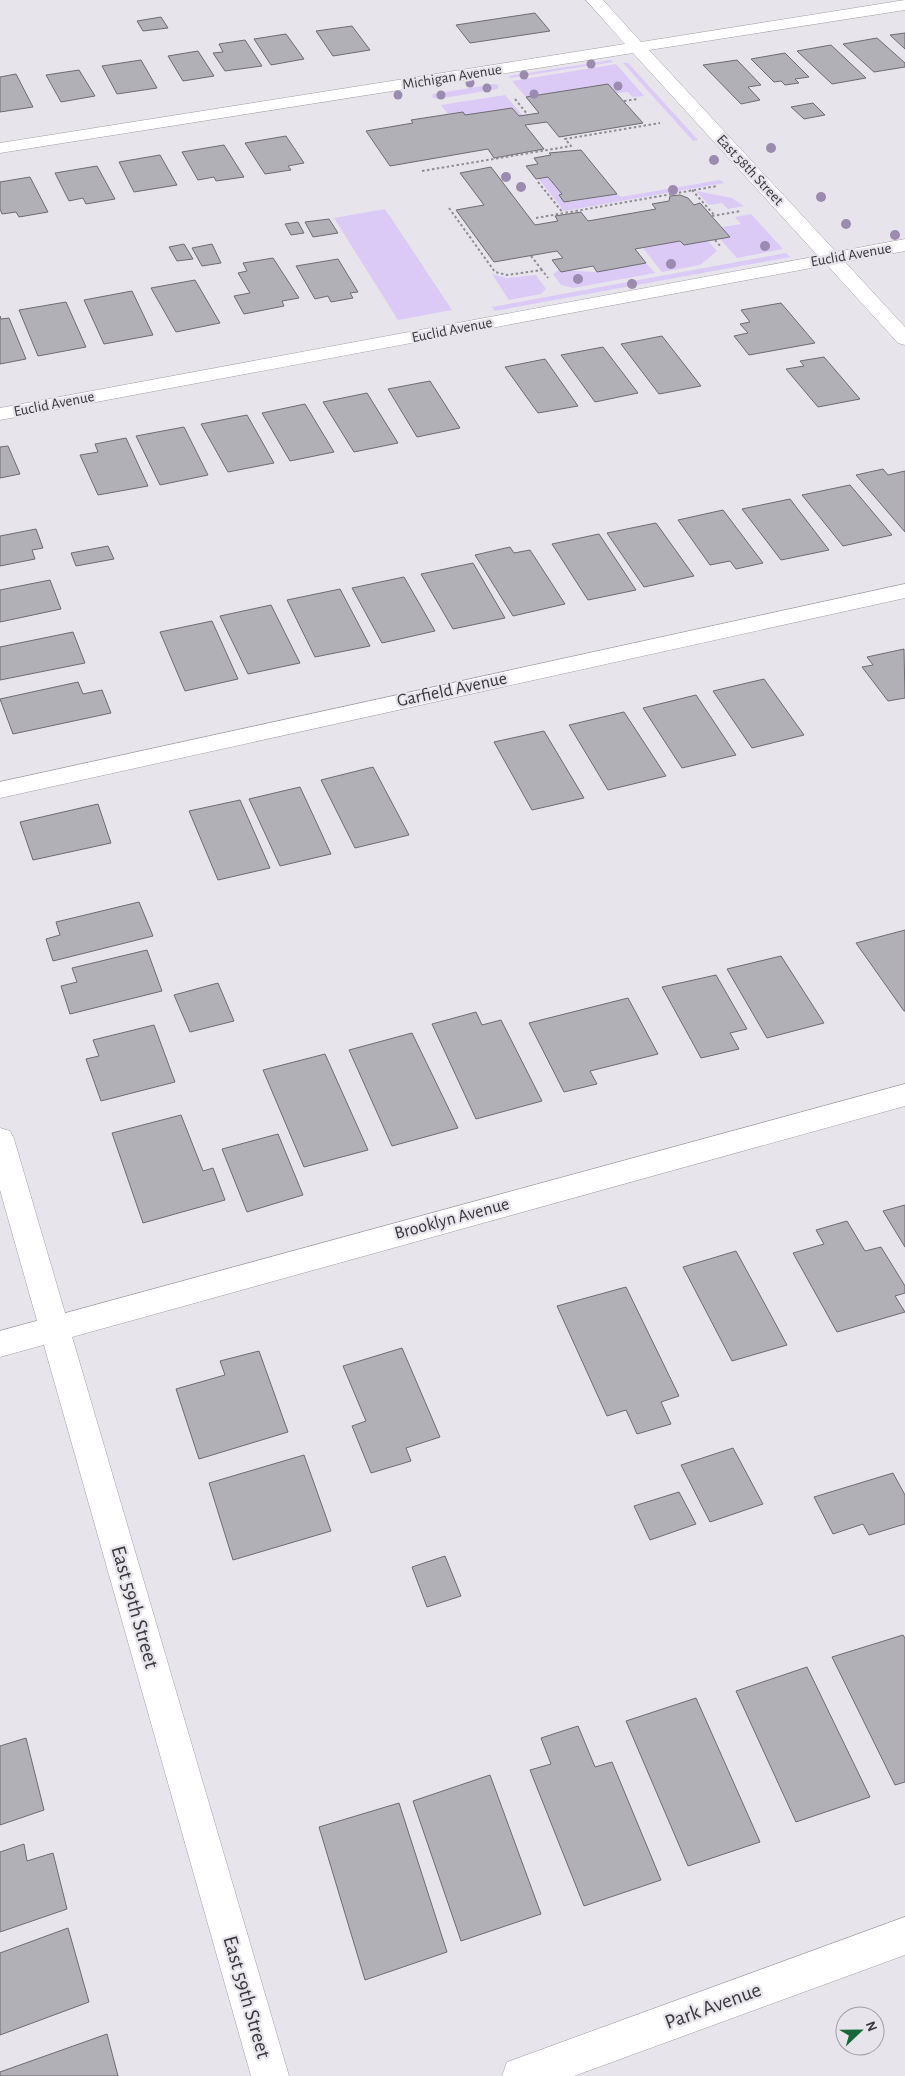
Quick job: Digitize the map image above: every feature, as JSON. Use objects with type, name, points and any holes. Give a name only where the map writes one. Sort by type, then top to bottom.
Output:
[{"type":"street","name":"East 58th Street","points":[[594,0],[905,339]]},
{"type":"street","name":"Michigan Avenue","points":[[0,148],[905,5]]},
{"type":"street","name":"Euclid Avenue","points":[[0,414],[905,246]]},
{"type":"street","name":"Garfield Avenue","points":[[0,790],[905,591]]},
{"type":"street","name":"Brooklyn Avenue","points":[[0,1344],[905,1095]]},
{"type":"street","name":"East 59th Street","points":[[0,1139],[270,2076]]},
{"type":"street","name":"Park Avenue","points":[[521,2076],[905,1936]]},
{"type":"path","points":[[624,101],[646,98]]},
{"type":"path","points":[[521,106],[528,115]]},
{"type":"path","points":[[422,171],[571,146],[564,139],[661,123]]},
{"type":"path","points":[[538,182],[563,213]]},
{"type":"path","points":[[536,218],[719,186]]},
{"type":"path","points":[[692,190],[713,216],[731,213]]},
{"type":"path","points":[[450,208],[495,272],[507,275],[542,270]]},
{"type":"path","points":[[531,256],[553,285]]},
{"type":"shaded area","points":[[611,60],[613,62],[510,78],[509,76]]},
{"type":"shaded area","points":[[623,63],[628,63],[698,140],[693,141]]},
{"type":"shaded area","points":[[616,64],[644,96],[633,97],[628,92],[617,93],[608,84],[526,97],[512,81]]},
{"type":"shaded area","points":[[494,84],[498,85],[498,89],[437,99],[432,97],[433,94]]},
{"type":"shaded area","points":[[505,95],[523,116],[519,116],[512,108],[465,115],[462,112],[448,114],[441,105]]},
{"type":"shaded area","points":[[548,177],[562,194],[559,196],[563,201],[569,202],[617,194],[621,197],[720,180],[724,183],[564,211],[538,178]]},
{"type":"shaded area","points":[[696,191],[732,198],[744,206],[728,209],[722,203],[709,205]]},
{"type":"shaded area","points":[[385,209],[452,310],[398,320],[334,218]]},
{"type":"shaded area","points":[[751,214],[783,249],[737,258],[720,239],[730,237],[722,227],[741,224],[735,217]]},
{"type":"shaded area","points":[[680,241],[684,245],[708,241],[717,251],[700,265],[662,272],[643,248]]},
{"type":"shaded area","points":[[786,253],[790,257],[495,311],[492,307]]},
{"type":"shaded area","points":[[646,263],[655,273],[573,288],[561,285],[553,274],[559,270],[594,272]]},
{"type":"shaded area","points":[[492,274],[507,278],[536,275],[546,289],[541,294],[509,300]]},
{"type":"building","points":[[535,13],[550,31],[470,43],[456,25]]},
{"type":"building","points":[[161,17],[168,28],[143,31],[137,21]]},
{"type":"building","points":[[352,26],[370,50],[333,56],[316,31]]},
{"type":"building","points":[[905,33],[905,49],[890,35]]},
{"type":"building","points":[[286,34],[304,59],[271,65],[254,39]]},
{"type":"building","points":[[877,38],[905,63],[905,67],[874,72],[843,44]]},
{"type":"building","points":[[245,40],[262,66],[225,71],[213,53],[223,52],[219,44]]},
{"type":"building","points":[[831,45],[866,78],[832,84],[797,51]]},
{"type":"building","points":[[198,51],[214,76],[183,81],[168,56]]},
{"type":"building","points":[[785,53],[809,77],[795,79],[799,83],[785,85],[781,81],[774,82],[751,59]]},
{"type":"building","points":[[141,60],[157,88],[117,94],[102,66]]},
{"type":"building","points":[[737,60],[761,85],[748,87],[760,100],[741,104],[703,65]]},
{"type":"building","points":[[79,70],[95,96],[61,102],[46,75]]},
{"type":"building","points":[[16,74],[33,107],[0,112],[0,77]]},
{"type":"building","points":[[608,84],[643,123],[559,137],[547,122],[525,125],[544,149],[494,158],[488,149],[390,166],[366,131],[413,123],[411,120],[463,112],[465,115],[512,108],[519,116],[539,113],[526,97]]},
{"type":"building","points":[[813,103],[825,115],[804,119],[791,107]]},
{"type":"building","points":[[286,136],[304,163],[288,166],[291,170],[265,174],[245,143]]},
{"type":"building","points":[[224,145],[244,177],[216,181],[214,177],[198,180],[182,152]]},
{"type":"building","points":[[581,150],[617,194],[564,202],[559,195],[562,194],[548,177],[536,179],[526,166],[538,164],[534,158],[551,155],[549,153]]},
{"type":"building","points":[[160,155],[177,185],[134,192],[119,162]]},
{"type":"building","points":[[97,166],[115,199],[86,204],[83,198],[69,201],[55,173]]},
{"type":"building","points":[[491,167],[535,225],[558,221],[555,216],[581,212],[588,221],[656,209],[652,204],[669,201],[670,196],[680,195],[688,198],[694,205],[700,203],[730,237],[684,245],[680,241],[635,249],[646,263],[597,272],[593,266],[561,272],[552,260],[563,258],[557,251],[494,262],[456,210],[484,205],[460,173]]},
{"type":"building","points":[[30,177],[48,212],[19,217],[16,212],[2,214],[0,209],[0,182]]},
{"type":"building","points":[[329,219],[338,233],[313,237],[305,222]]},
{"type":"building","points":[[298,222],[304,233],[291,235],[285,224]]},
{"type":"building","points":[[184,244],[193,259],[177,261],[169,247]]},
{"type":"building","points":[[212,244],[221,263],[202,266],[192,248]]},
{"type":"building","points":[[273,258],[299,298],[282,301],[284,306],[244,314],[234,296],[250,293],[238,273],[247,271],[243,263]]},
{"type":"building","points":[[338,259],[358,292],[350,293],[353,298],[331,302],[328,296],[315,299],[296,266]]},
{"type":"building","points":[[195,280],[220,323],[176,332],[151,288]]},
{"type":"building","points":[[132,291],[153,335],[104,344],[84,300]]},
{"type":"building","points":[[66,302],[86,347],[38,356],[19,310]]},
{"type":"building","points":[[781,303],[815,343],[749,355],[734,336],[748,333],[740,324],[750,322],[741,310]]},
{"type":"building","points":[[0,316],[1,319],[9,318],[26,359],[0,364]]},
{"type":"building","points":[[662,336],[701,386],[659,394],[621,344]]},
{"type":"building","points":[[603,347],[638,393],[595,402],[561,355]]},
{"type":"building","points":[[824,357],[860,399],[818,407],[786,369],[804,366],[800,361]]},
{"type":"building","points":[[545,359],[578,406],[538,413],[505,367]]},
{"type":"building","points":[[430,381],[460,428],[417,437],[388,389]]},
{"type":"building","points":[[367,393],[398,443],[354,452],[323,402]]},
{"type":"building","points":[[305,404],[334,452],[290,461],[262,413]]},
{"type":"building","points":[[247,415],[274,463],[228,472],[201,424]]},
{"type":"building","points":[[184,427],[208,475],[160,485],[136,436]]},
{"type":"building","points":[[126,438],[148,486],[98,495],[80,455],[98,452],[95,444]]},
{"type":"building","points":[[8,446],[20,474],[0,478],[0,447]]},
{"type":"building","points":[[883,469],[888,475],[905,471],[905,532],[856,475]]},
{"type":"building","points":[[850,485],[892,535],[843,546],[802,495]]},
{"type":"building","points":[[790,499],[829,550],[781,560],[742,509]]},
{"type":"building","points":[[723,510],[763,563],[736,569],[730,561],[710,565],[678,520]]},
{"type":"building","points":[[656,523],[694,576],[644,587],[607,533]]},
{"type":"building","points":[[36,529],[43,548],[32,550],[35,559],[0,566],[0,536]]},
{"type":"building","points":[[599,534],[636,590],[588,600],[552,544]]},
{"type":"building","points":[[108,546],[114,559],[76,566],[71,553]]},
{"type":"building","points":[[510,547],[514,553],[530,550],[565,604],[513,616],[475,555]]},
{"type":"building","points":[[473,563],[505,618],[453,629],[421,574]]},
{"type":"building","points":[[404,577],[435,631],[382,643],[352,588]]},
{"type":"building","points":[[50,580],[61,609],[0,622],[0,590]]},
{"type":"building","points":[[340,589],[370,646],[315,657],[287,600]]},
{"type":"building","points":[[271,605],[300,663],[248,674],[220,616]]},
{"type":"building","points":[[212,621],[238,679],[185,691],[160,632]]},
{"type":"building","points":[[73,632],[85,663],[0,680],[0,647]]},
{"type":"building","points":[[904,649],[905,698],[888,701],[862,667],[873,665],[867,657]]},
{"type":"building","points":[[764,679],[804,735],[752,748],[713,691]]},
{"type":"building","points":[[78,682],[83,694],[102,690],[111,713],[13,734],[0,699]]},
{"type":"building","points":[[696,695],[736,755],[682,768],[643,708]]},
{"type":"building","points":[[624,712],[666,776],[608,790],[569,725]]},
{"type":"building","points":[[544,731],[584,798],[532,810],[494,742]]},
{"type":"building","points":[[373,767],[409,835],[355,848],[321,780]]},
{"type":"building","points":[[300,787],[331,854],[280,866],[249,799]]},
{"type":"building","points":[[240,800],[270,868],[218,880],[189,811]]},
{"type":"building","points":[[98,804],[111,843],[33,860],[20,822]]},
{"type":"building","points":[[139,902],[153,936],[53,961],[46,939],[60,935],[56,922]]},
{"type":"building","points":[[905,930],[905,1011],[904,1011],[856,943]]},
{"type":"building","points":[[147,950],[162,991],[70,1014],[61,986],[77,982],[72,968]]},
{"type":"building","points":[[781,956],[824,1023],[767,1038],[727,969]]},
{"type":"building","points":[[716,975],[747,1029],[730,1033],[739,1049],[701,1058],[662,987]]},
{"type":"building","points":[[218,983],[234,1021],[190,1032],[174,995]]},
{"type":"building","points":[[628,998],[658,1054],[590,1071],[597,1084],[564,1092],[529,1023]]},
{"type":"building","points":[[476,1012],[482,1025],[501,1020],[542,1101],[476,1119],[432,1024]]},
{"type":"building","points":[[154,1025],[175,1082],[101,1101],[86,1059],[99,1056],[93,1040]]},
{"type":"building","points":[[412,1033],[458,1128],[392,1146],[349,1050]]},
{"type":"building","points":[[325,1054],[368,1150],[304,1167],[263,1070]]},
{"type":"building","points":[[181,1115],[203,1171],[213,1168],[225,1200],[143,1223],[112,1133]]},
{"type":"building","points":[[278,1134],[303,1195],[247,1212],[222,1149]]},
{"type":"building","points":[[905,1205],[905,1247],[883,1211]]},
{"type":"building","points":[[847,1221],[865,1251],[881,1247],[905,1286],[905,1293],[895,1296],[905,1312],[837,1332],[793,1253],[824,1244],[816,1230]]},
{"type":"building","points":[[736,1251],[787,1345],[732,1361],[683,1267]]},
{"type":"building","points":[[626,1287],[679,1396],[661,1402],[671,1424],[637,1434],[626,1410],[607,1416],[557,1306]]},
{"type":"building","points":[[402,1348],[440,1437],[406,1448],[411,1461],[371,1473],[352,1426],[366,1421],[343,1366]]},
{"type":"building","points":[[259,1351],[288,1432],[199,1459],[176,1389],[225,1375],[220,1361]]},
{"type":"building","points":[[733,1448],[763,1504],[710,1522],[681,1465]]},
{"type":"building","points":[[304,1455],[331,1531],[233,1560],[209,1483]]},
{"type":"building","points":[[893,1473],[905,1495],[905,1524],[869,1535],[863,1524],[833,1534],[814,1497]]},
{"type":"building","points":[[679,1492],[696,1524],[650,1540],[634,1506]]},
{"type":"building","points":[[445,1556],[461,1596],[427,1607],[412,1567]]},
{"type":"building","points":[[903,1635],[905,1638],[905,1782],[895,1785],[832,1657]]},
{"type":"building","points":[[807,1667],[870,1797],[796,1822],[736,1691]]},
{"type":"building","points":[[696,1698],[760,1842],[688,1866],[626,1721]]},
{"type":"building","points":[[578,1726],[595,1767],[612,1762],[661,1880],[584,1906],[530,1770],[551,1764],[541,1738]]},
{"type":"building","points":[[26,1738],[44,1810],[0,1825],[0,1746]]},
{"type":"building","points":[[490,1775],[541,1914],[461,1941],[413,1801]]},
{"type":"building","points":[[399,1803],[447,1952],[365,1980],[319,1827]]},
{"type":"building","points":[[24,1844],[27,1861],[53,1853],[67,1909],[0,1932],[0,1852]]},
{"type":"building","points":[[68,1928],[89,2002],[0,2035],[0,1953]]},
{"type":"building","points":[[107,2034],[118,2076],[0,2076],[0,2072]]}]
